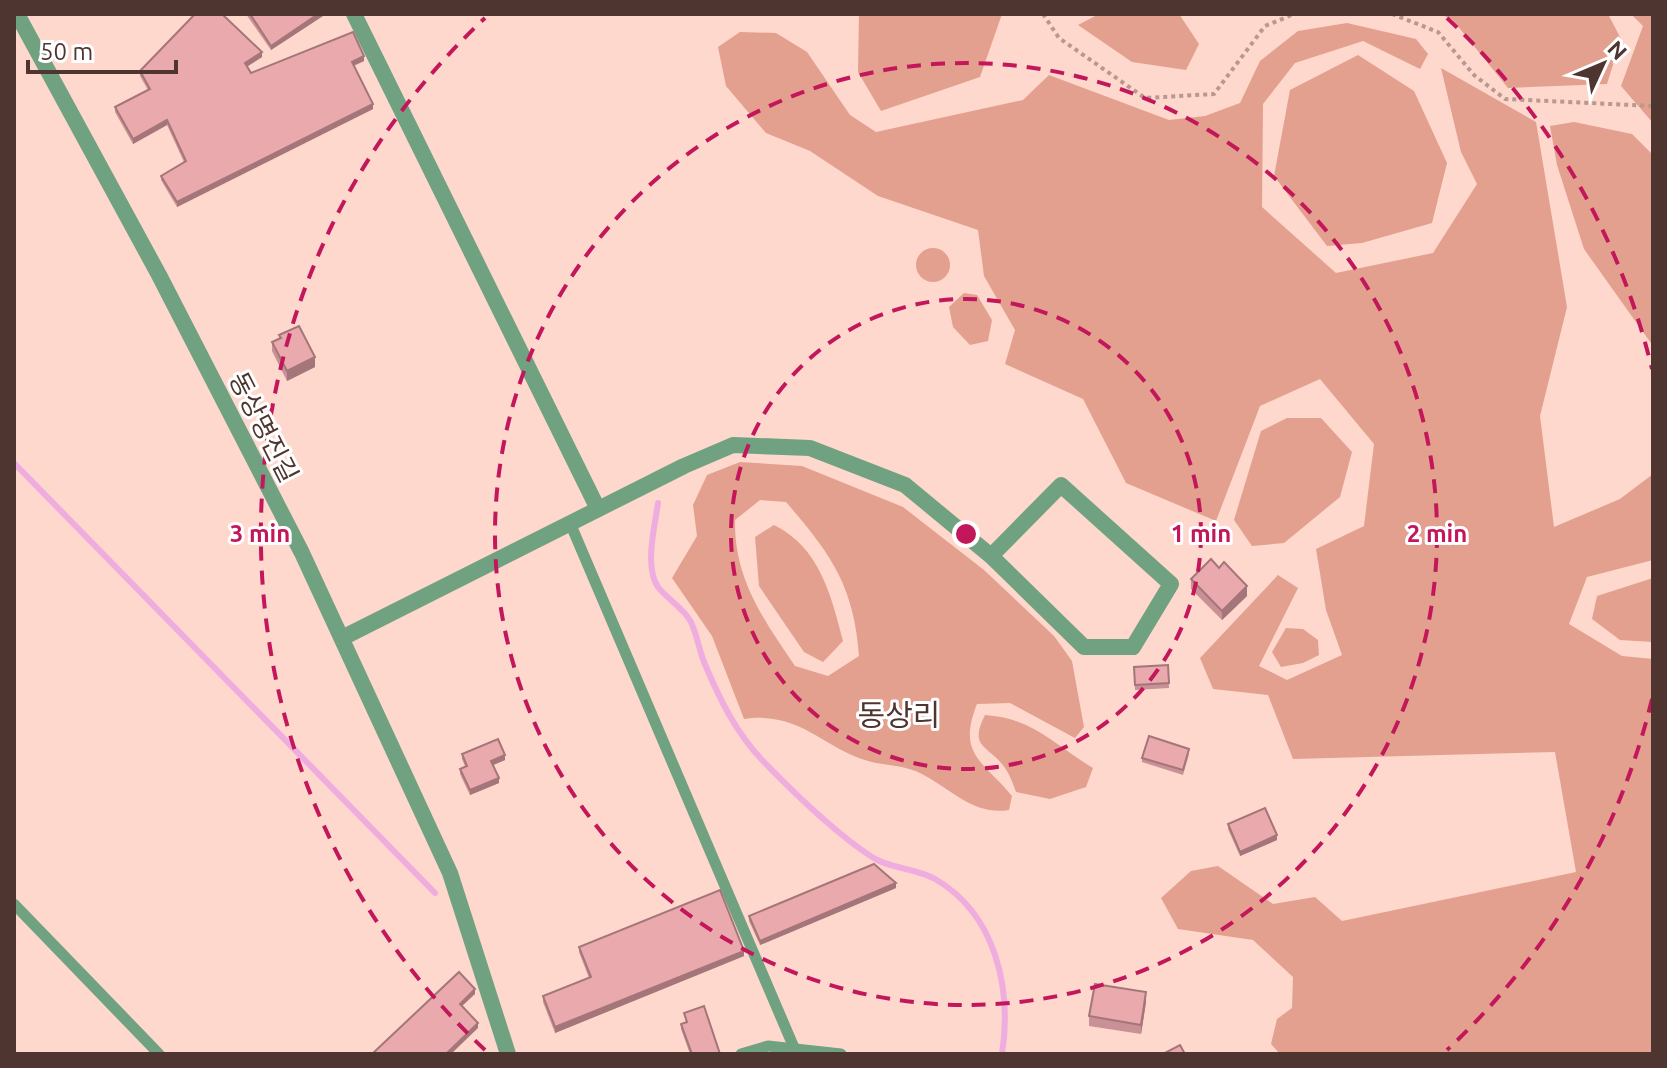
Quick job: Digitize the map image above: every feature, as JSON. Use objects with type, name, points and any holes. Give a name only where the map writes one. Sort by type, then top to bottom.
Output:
[{"type":"street","name":"동상명진길","points":[[17,14],[166,289],[342,638],[450,873],[508,1054]]},
{"type":"street","points":[[354,14],[598,509]]},
{"type":"street","points":[[342,638],[733,445],[810,448],[905,485],[991,556],[1084,647],[1133,647],[1171,584],[1061,485],[991,556]]},
{"type":"lane","points":[[570,523],[795,1050]]},
{"type":"lane","points":[[14,904],[159,1054]]},
{"type":"lane","points":[[741,1054],[768,1046],[841,1054]]},
{"type":"path","points":[[1043,14],[1059,38],[1145,98],[1214,94],[1265,26],[1294,14]]},
{"type":"path","points":[[1392,14],[1438,32],[1474,75],[1505,99],[1653,106]]},
{"type":"shaded area","points":[[859,14],[1002,14],[980,77],[881,111],[858,72]]},
{"type":"shaded area","points":[[1099,14],[1179,14],[1199,44],[1186,70],[1132,62],[1078,25]]},
{"type":"shaded area","points":[[1439,14],[1608,14],[1621,39],[1607,84],[1508,88],[1452,19]]},
{"type":"shaded area","points":[[1631,14],[1653,14],[1653,123],[1621,86],[1643,26]]},
{"type":"shaded area","points":[[1347,23],[1416,39],[1428,54],[1420,69],[1363,41],[1295,63],[1263,104],[1262,207],[1336,273],[1433,253],[1477,184],[1461,152],[1441,68],[1536,122],[1567,307],[1540,416],[1554,527],[1620,499],[1653,474],[1653,560],[1587,577],[1569,624],[1622,656],[1653,659],[1653,1054],[1280,1054],[1271,1044],[1277,1019],[1292,1008],[1293,977],[1253,940],[1178,929],[1161,898],[1191,871],[1218,866],[1273,904],[1315,897],[1342,921],[1576,872],[1555,752],[1293,759],[1268,695],[1213,689],[1200,658],[1278,575],[1298,588],[1259,666],[1287,680],[1342,655],[1326,610],[1316,549],[1364,526],[1374,444],[1320,379],[1260,406],[1216,521],[1126,483],[1083,399],[1005,364],[1015,330],[984,276],[978,230],[878,196],[810,151],[766,133],[726,86],[718,47],[740,32],[776,33],[807,52],[850,115],[876,132],[1023,100],[1049,75],[1169,120],[1205,116],[1240,103],[1260,61],[1298,31]]},
{"type":"shaded area","points":[[1358,55],[1414,91],[1447,163],[1432,223],[1362,243],[1327,246],[1274,176],[1290,90]]},
{"type":"shaded area","points":[[1574,122],[1632,134],[1653,155],[1653,346],[1584,249],[1557,165],[1550,126]]},
{"type":"shaded area","points":[[933,248],[945,253],[950,265],[945,277],[933,282],[921,277],[916,265],[921,253]]},
{"type":"shaded area","points":[[964,293],[977,295],[992,320],[988,341],[970,345],[953,327],[949,307]]},
{"type":"shaded area","points":[[1287,418],[1321,418],[1352,452],[1340,497],[1284,543],[1252,546],[1234,520],[1261,431]]},
{"type":"shaded area","points":[[740,462],[802,466],[903,507],[984,570],[1054,636],[1072,661],[1084,727],[1075,738],[1010,703],[977,704],[970,734],[971,746],[982,764],[1012,796],[1009,810],[996,811],[963,800],[916,771],[852,755],[796,725],[764,718],[744,719],[712,636],[672,578],[697,536],[693,505],[707,475]],"holes":[[[760,500],[786,502],[828,555],[846,590],[852,610],[859,656],[828,676],[795,666],[762,614],[739,561],[735,520]]]},
{"type":"shaded area","points":[[774,525],[802,546],[828,590],[843,641],[823,662],[804,652],[759,586],[755,537]]},
{"type":"shaded area","points":[[1653,578],[1653,642],[1620,640],[1592,619],[1597,596]]},
{"type":"shaded area","points":[[1286,628],[1303,629],[1318,640],[1319,655],[1303,663],[1281,667],[1272,652]]},
{"type":"shaded area","points":[[985,715],[1017,721],[1030,727],[1093,768],[1086,787],[1050,799],[1016,792],[1005,768],[980,741],[980,726]]},
{"type":"building","points":[[195,14],[222,14],[262,52],[245,63],[251,73],[353,32],[364,56],[352,62],[373,104],[177,202],[161,176],[186,161],[167,120],[133,139],[115,107],[150,89],[140,71]]},
{"type":"building","points":[[250,14],[318,14],[271,46]]},
{"type":"building","points":[[299,326],[315,357],[287,371],[272,342],[281,338],[279,335]]},
{"type":"building","points":[[1211,559],[1219,568],[1224,562],[1247,586],[1222,611],[1191,579]]},
{"type":"building","points":[[1168,665],[1169,683],[1135,685],[1134,667]]},
{"type":"building","points":[[1149,736],[1189,749],[1183,770],[1142,758]]},
{"type":"building","points":[[498,739],[505,755],[491,761],[499,778],[470,790],[460,769],[467,766],[462,754]]},
{"type":"building","points":[[1265,808],[1277,835],[1240,852],[1228,824]]},
{"type":"building","points":[[874,864],[896,883],[760,941],[749,916]]},
{"type":"building","points":[[720,890],[744,951],[555,1027],[543,996],[591,977],[579,947]]},
{"type":"building","points":[[459,972],[475,989],[460,1004],[478,1023],[446,1054],[372,1054]]},
{"type":"building","points":[[1095,984],[1146,992],[1141,1025],[1089,1016]]},
{"type":"building","points":[[704,1006],[720,1054],[692,1054],[681,1024],[687,1022],[684,1013]]},
{"type":"building","points":[[1180,1045],[1185,1054],[1163,1054]]},
{"type":"waterway","points":[[14,463],[435,893]]},
{"type":"waterway","points":[[658,503],[652,546],[654,579],[691,622],[702,657],[736,727],[775,773],[815,812],[858,847],[879,861],[935,879],[956,894],[973,912],[986,933],[1001,979],[1004,1004],[1002,1054]]},
{"type":"district","name":"동상리","points":[[899,715]]}]
